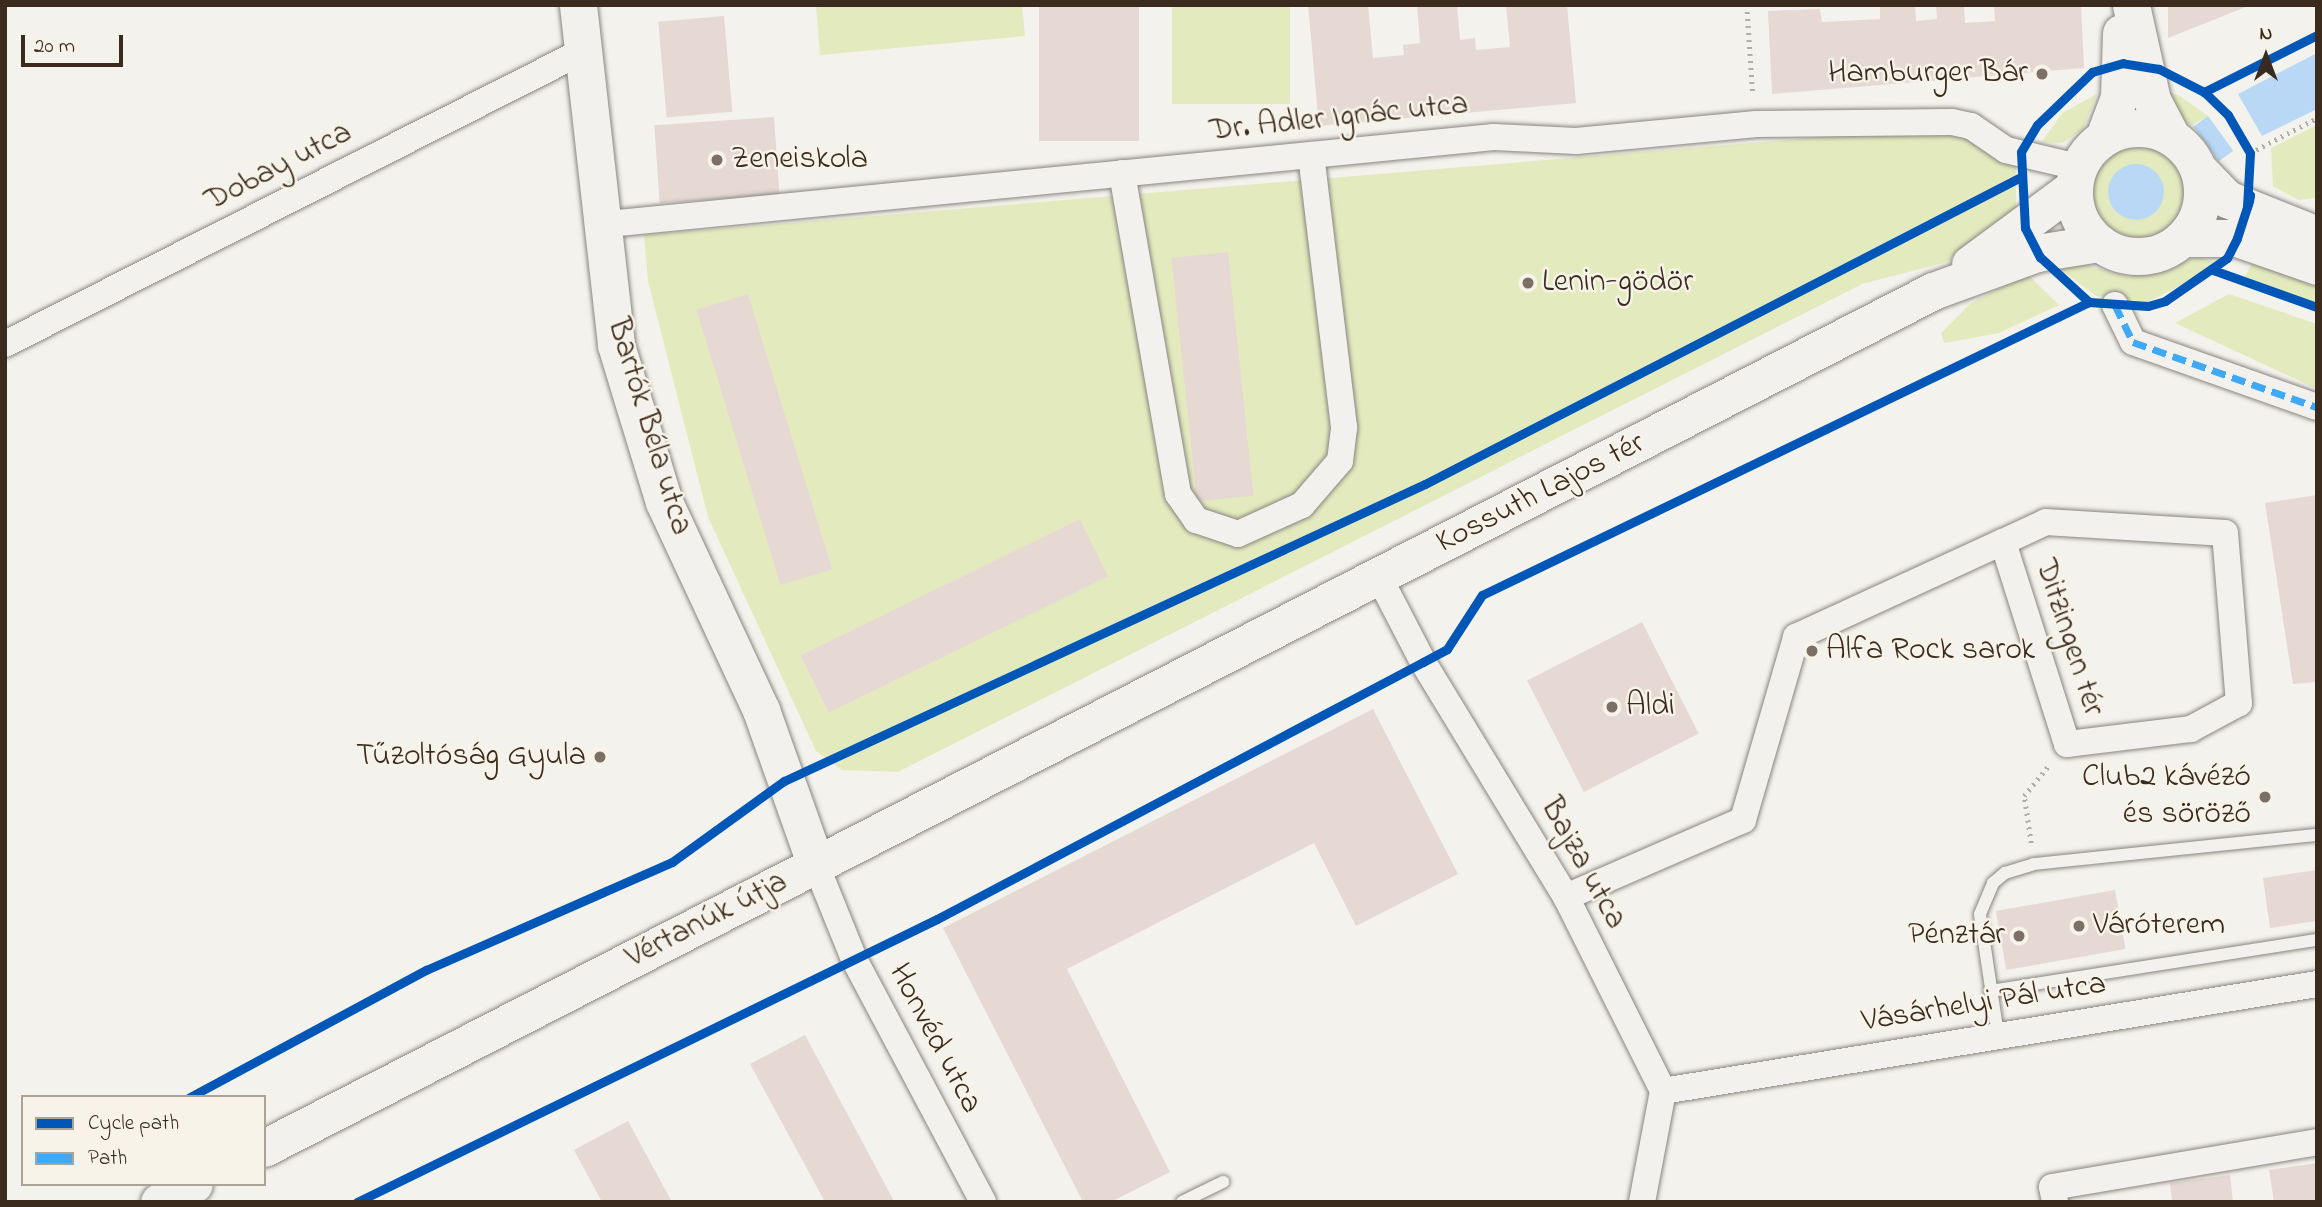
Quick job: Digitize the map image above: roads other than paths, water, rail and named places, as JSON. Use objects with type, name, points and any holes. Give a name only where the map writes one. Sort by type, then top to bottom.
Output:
[{"type":"street","name":"Bartók Béla utca","points":[[578,5],[598,225],[616,345],[664,502],[761,710],[816,865]]},
{"type":"street","points":[[2119,5],[2123,63],[2104,137],[2076,177],[2083,225],[2099,243],[2128,256],[2147,256],[2183,238],[2237,238],[2317,265]]},
{"type":"street","points":[[2131,5],[2152,100],[2171,136],[2227,198],[2317,235]]},
{"type":"street","name":"Dobay utca","points":[[5,344],[583,51]]},
{"type":"street","name":"Dr. Adler Ignác utca","points":[[598,225],[1494,137],[1576,141],[1756,124],[1924,122],[1971,126],[2006,150],[2076,177]]},
{"type":"street","points":[[2104,137],[2131,127],[2171,136]]},
{"type":"street","points":[[1122,173],[1178,495],[1196,520],[1238,534],[1303,505],[1340,461],[1345,427],[1311,155]]},
{"type":"street","points":[[2183,238],[2201,206],[2199,170]]},
{"type":"street","name":"Kossuth Lajos tér","points":[[1933,291],[2076,177]]},
{"type":"street","name":"Kossuth Lajos tér","points":[[1149,695],[1933,291],[2037,253],[2099,243]]},
{"type":"street","points":[[2115,305],[2133,342],[2317,407]]},
{"type":"street","name":"Ditzingen tér","points":[[2046,522],[2225,533],[2239,703],[2192,729],[2067,744],[2003,542],[2046,522]]},
{"type":"street","points":[[1566,897],[1742,820],[1797,637],[2003,542]]},
{"type":"street","name":"Bajza utca","points":[[1379,577],[1423,662],[1566,897],[1663,1091]]},
{"type":"street","name":"Vértanúk útja","points":[[266,1147],[1149,695]]},
{"type":"street","name":"Honvéd utca","points":[[816,865],[854,959],[982,1201]]},
{"type":"street","name":"Vásárhelyi Pál utca","points":[[1663,1091],[2317,984]]},
{"type":"street","points":[[1642,1202],[1663,1091]]},
{"type":"street","points":[[2055,1202],[2052,1187],[2317,1142]]},
{"type":"street","points":[[159,1202],[190,1186]]},
{"type":"lane","points":[[1998,1035],[1980,934],[1986,896],[2005,873],[2034,864],[2317,835]]},
{"type":"lane","points":[[1990,991],[2317,940]]},
{"type":"lane","points":[[1182,1202],[1223,1182]]},
{"type":"water","points":[[2317,53],[2317,109],[2262,136],[2238,94]]},
{"type":"water","points":[[2208,116],[2233,151],[2219,161],[2193,127]]},
{"type":"water","points":[[2136,164],[2147,166],[2156,172],[2162,181],[2162,203],[2156,212],[2147,218],[2136,220],[2125,218],[2116,212],[2110,203],[2108,192],[2110,181],[2116,172],[2125,166]]},
{"type":"place","name":"Hamburger Bár","points":[[2042,74]]},
{"type":"place","name":"Zeneiskola","points":[[717,160]]},
{"type":"place","name":"Lenin-gödör","points":[[1528,283]]},
{"type":"place","name":"Alfa Rock sarok","points":[[1812,651]]},
{"type":"place","name":"Aldi","points":[[1612,707]]},
{"type":"place","name":"Tűzoltóság Gyula","points":[[600,757]]},
{"type":"place","name":"Club2 kávézó és söröző","points":[[2265,797]]},
{"type":"place","name":"Váróterem","points":[[2079,926]]},
{"type":"place","name":"Pénztár","points":[[2019,936]]}]
